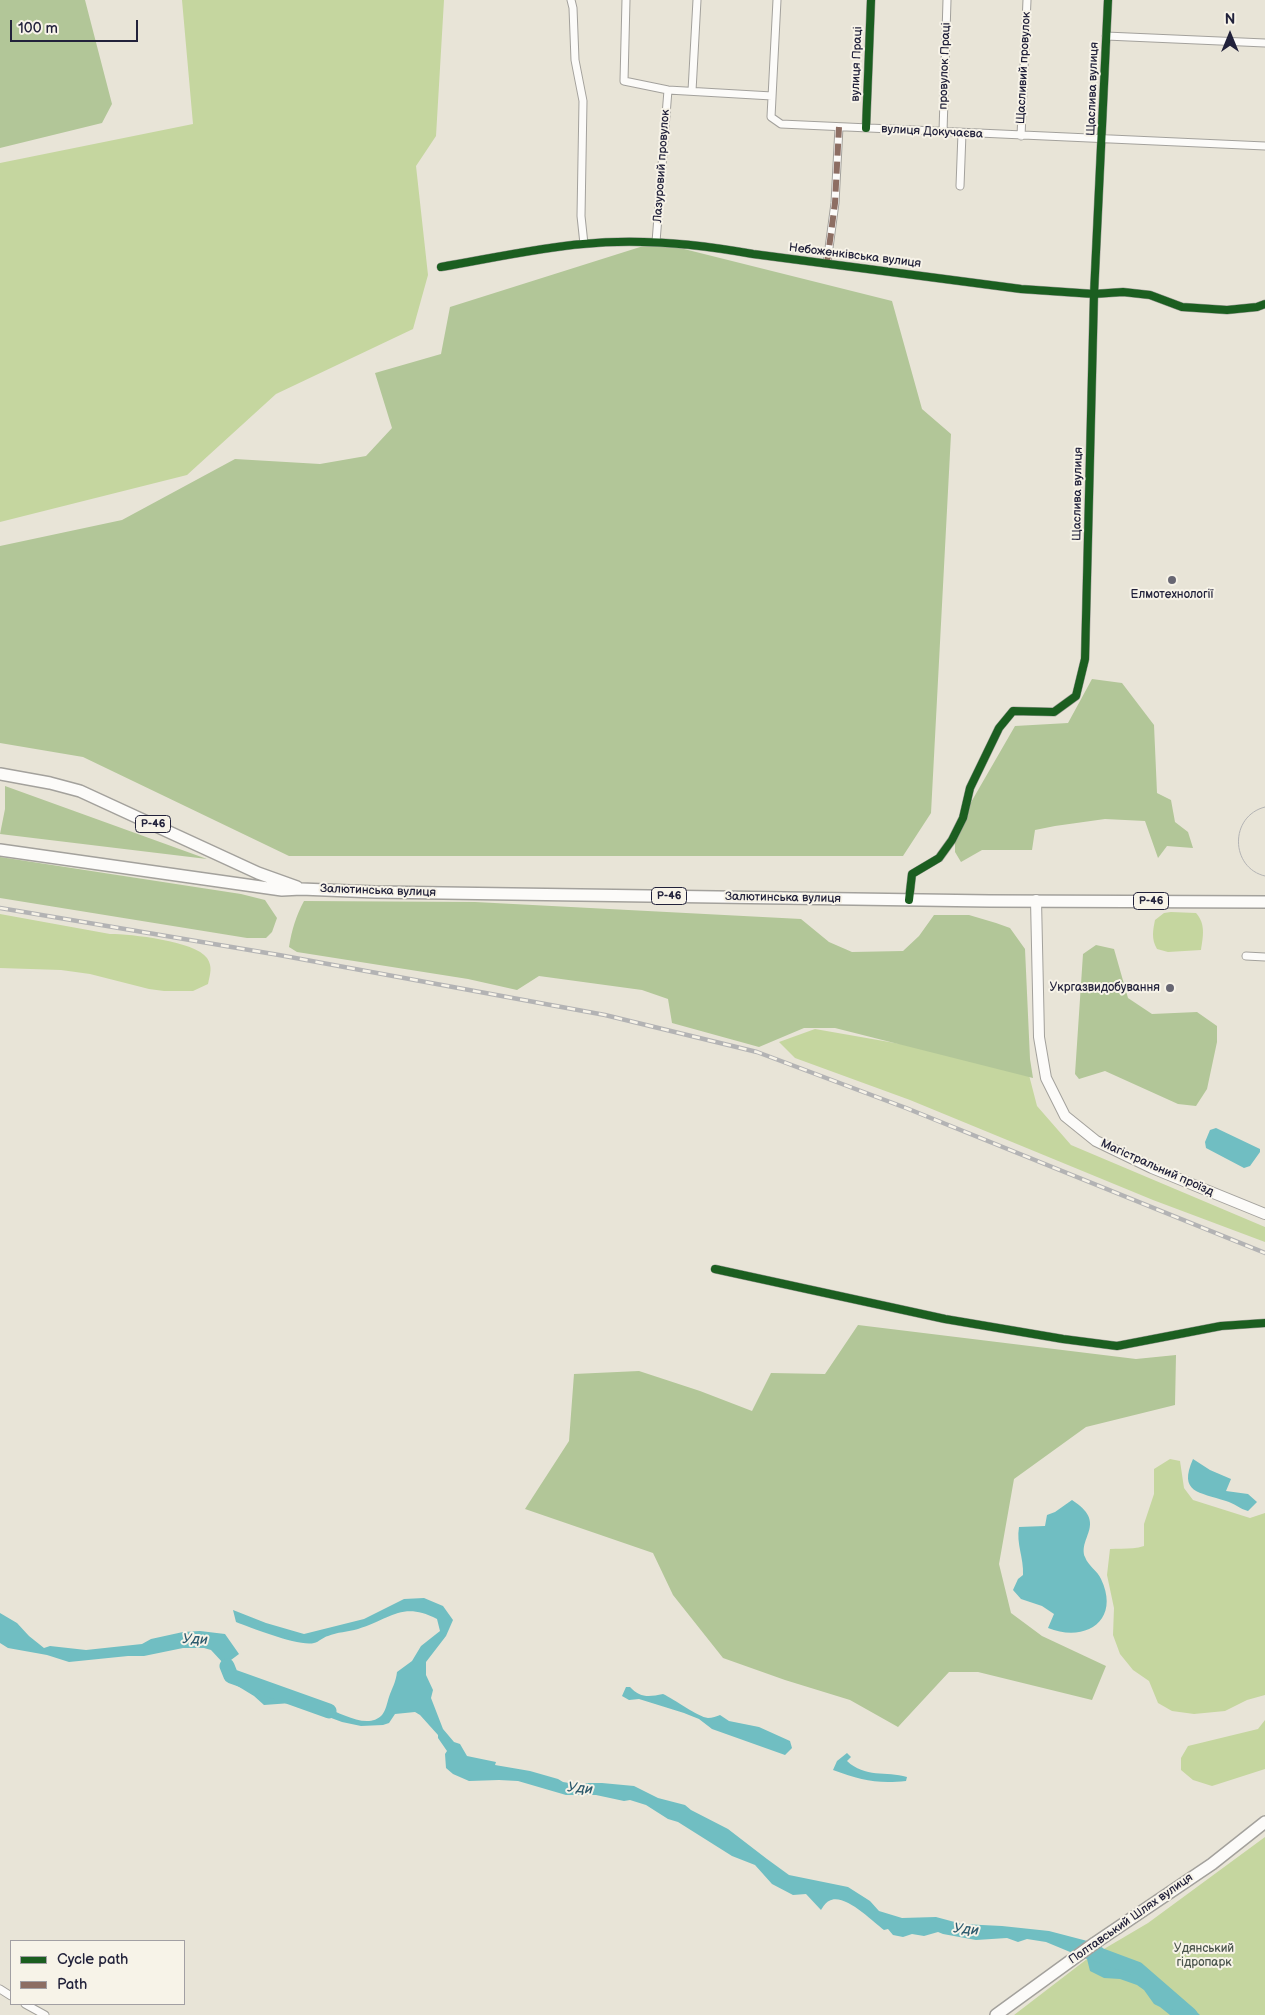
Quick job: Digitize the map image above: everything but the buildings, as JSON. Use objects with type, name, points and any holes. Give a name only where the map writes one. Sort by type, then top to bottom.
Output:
[{"type":"main road","name":"Р-46","points":[[0,774],[50,783],[80,791],[258,873],[301,889]]},
{"type":"main road","name":"Р-46","points":[[0,850],[282,890],[301,889]]},
{"type":"main road","name":"Залютинська вулиця","points":[[301,889],[909,900],[1265,902]]},
{"type":"main road","name":"Магістральний проїзд","points":[[1036,900],[1039,1037],[1046,1078],[1065,1116],[1096,1141],[1152,1168],[1265,1214]]},
{"type":"main road","name":"Полтавський Шлях вулиця","points":[[996,2015],[1212,1864],[1265,1822]]},
{"type":"street","points":[[571,0],[575,60],[583,101],[581,216],[584,244]]},
{"type":"street","points":[[626,0],[624,81],[668,90],[772,96],[777,0]]},
{"type":"street","points":[[692,91],[697,0]]},
{"type":"street","name":"вулиця Праці","points":[[866,128],[871,0]]},
{"type":"street","name":"провулок Праці","points":[[943,132],[947,0]]},
{"type":"street","name":"Щасливий провулок","points":[[1021,136],[1028,0]]},
{"type":"street","name":"Щаслива вулиця","points":[[909,900],[912,874],[939,858],[952,840],[963,818],[970,788],[1003,723],[1013,712],[1054,712],[1076,696],[1085,659],[1094,294],[1108,0]]},
{"type":"street","points":[[1106,36],[1265,43]]},
{"type":"street","name":"Лазуровий провулок","points":[[656,242],[668,90]]},
{"type":"street","name":"вулиця Докучаєва","points":[[772,96],[771,117],[781,124],[1265,146]]},
{"type":"street","points":[[827,263],[836,203],[839,127]]},
{"type":"street","points":[[960,186],[962,133]]},
{"type":"street","name":"Небоженківська вулиця","points":[[441,266],[584,244],[656,242],[712,247],[1021,289],[1094,294],[1132,293],[1150,295],[1182,307],[1218,309],[1257,307],[1265,304]]},
{"type":"street","points":[[1246,956],[1265,957]]},
{"type":"street","points":[[715,1269],[945,1319],[1117,1346],[1221,1326],[1265,1323]]},
{"type":"street","points":[[27,2005],[45,2015]]},
{"type":"green space","points":[[0,0],[85,0],[112,104],[102,123],[0,148]]},
{"type":"green space","points":[[182,0],[444,0],[436,136],[416,166],[428,275],[413,329],[276,394],[187,475],[0,522],[0,163],[193,124]]},
{"type":"green space","points":[[656,242],[892,301],[922,409],[951,434],[931,813],[903,856],[289,856],[83,757],[0,743],[0,546],[122,520],[235,459],[320,464],[366,456],[392,428],[375,373],[441,354],[450,307]]},
{"type":"green space","points":[[1092,679],[1122,683],[1154,725],[1157,793],[1171,800],[1175,822],[1188,832],[1193,848],[1167,846],[1158,858],[1145,821],[1105,819],[1035,830],[1032,850],[982,850],[961,862],[955,852],[955,830],[1015,726],[1068,723]]},
{"type":"green space","points":[[5,786],[207,859],[0,834],[5,809]]},
{"type":"green space","points":[[0,857],[241,894],[265,900],[277,918],[272,932],[266,938],[247,938],[0,898]]},
{"type":"green space","points":[[304,901],[475,902],[801,919],[829,942],[852,952],[903,951],[919,936],[934,915],[969,915],[1010,928],[1025,949],[1030,1059],[1033,1078],[835,1028],[804,1028],[759,1047],[672,1023],[668,999],[642,990],[539,976],[517,990],[468,979],[297,952],[289,947],[291,934]]},
{"type":"green space","points":[[1164,913],[1196,913],[1203,926],[1201,950],[1168,952],[1157,949],[1153,938],[1155,920]]},
{"type":"green space","points":[[0,914],[110,934],[132,935],[162,940],[190,947],[200,952],[209,961],[211,971],[208,984],[193,991],[164,991],[90,974],[61,970],[0,968]]},
{"type":"green space","points":[[1096,945],[1114,949],[1128,998],[1152,1014],[1197,1012],[1217,1026],[1217,1042],[1207,1089],[1196,1106],[1178,1104],[1105,1071],[1079,1079],[1075,1074],[1083,954]]},
{"type":"green space","points":[[815,1029],[958,1054],[1029,1075],[1037,1106],[1071,1145],[1265,1227],[1265,1242],[1153,1200],[910,1100],[795,1058],[779,1042]]},
{"type":"green space","points":[[858,1325],[1136,1359],[1176,1355],[1175,1405],[1086,1427],[1014,1479],[999,1564],[1011,1613],[1042,1636],[1106,1666],[1092,1700],[978,1672],[949,1672],[898,1727],[850,1700],[723,1658],[673,1595],[653,1553],[525,1509],[569,1441],[574,1374],[639,1371],[700,1391],[752,1411],[771,1373],[825,1374]]},
{"type":"green space","points":[[1170,1459],[1180,1461],[1184,1488],[1193,1500],[1250,1518],[1265,1513],[1265,1695],[1247,1700],[1225,1711],[1194,1714],[1172,1711],[1158,1703],[1149,1681],[1133,1670],[1120,1654],[1113,1635],[1114,1608],[1107,1575],[1110,1549],[1144,1546],[1144,1524],[1154,1494],[1154,1469]]},
{"type":"green space","points":[[1265,1720],[1265,1769],[1212,1786],[1193,1780],[1181,1770],[1181,1758],[1188,1746],[1258,1729]]},
{"type":"green space","name":"Удянський гідропарк","points":[[1265,1837],[1265,2015],[1014,2015],[1087,1959],[1148,1923]]},
{"type":"water","points":[[1216,1128],[1260,1149],[1260,1152],[1250,1166],[1244,1168],[1206,1148],[1205,1142],[1210,1130]]},
{"type":"water","points":[[1193,1459],[1210,1470],[1231,1479],[1226,1491],[1248,1494],[1257,1502],[1248,1511],[1194,1489],[1188,1479]]},
{"type":"water","points":[[1072,1500],[1083,1508],[1088,1516],[1090,1523],[1085,1543],[1085,1557],[1098,1573],[1106,1594],[1106,1606],[1103,1617],[1096,1625],[1075,1633],[1048,1628],[1054,1614],[1042,1606],[1021,1599],[1013,1590],[1018,1579],[1023,1575],[1018,1539],[1019,1527],[1045,1526],[1047,1515],[1055,1512]]},
{"type":"water","points":[[424,1598],[443,1606],[453,1620],[446,1636],[426,1662],[426,1675],[433,1690],[431,1698],[443,1729],[454,1742],[460,1744],[467,1756],[496,1762],[495,1765],[530,1771],[563,1782],[581,1785],[602,1783],[634,1786],[658,1798],[685,1805],[728,1829],[789,1875],[848,1887],[870,1901],[879,1911],[902,1918],[936,1917],[962,1924],[1049,1931],[1095,1943],[1103,1948],[1105,1962],[1112,1964],[1115,1961],[1126,1964],[1130,1967],[1131,1971],[1154,1982],[1173,1999],[1188,2004],[1200,2015],[1170,2015],[1154,2004],[1144,1990],[1137,1985],[1120,1979],[1104,1978],[1090,1971],[1087,1959],[1046,1942],[1027,1939],[1018,1942],[1007,1938],[976,1940],[938,1932],[924,1936],[912,1934],[903,1937],[893,1935],[888,1929],[884,1930],[858,1909],[842,1901],[835,1899],[829,1901],[821,1910],[806,1894],[793,1895],[772,1884],[755,1865],[732,1856],[678,1822],[668,1819],[646,1805],[630,1800],[624,1801],[596,1795],[566,1795],[518,1781],[469,1781],[453,1774],[446,1768],[445,1754],[447,1751],[438,1735],[415,1712],[395,1714],[389,1723],[383,1725],[361,1726],[342,1722],[291,1703],[264,1705],[254,1696],[226,1679],[224,1664],[211,1650],[204,1648],[183,1648],[144,1656],[69,1662],[47,1655],[8,1648],[0,1643],[0,1613],[17,1623],[44,1648],[50,1646],[86,1650],[142,1644],[151,1639],[183,1632],[200,1631],[225,1634],[239,1654],[231,1660],[234,1672],[242,1681],[271,1694],[275,1698],[279,1695],[286,1696],[354,1719],[369,1721],[382,1715],[397,1672],[412,1661],[421,1646],[440,1631],[437,1619],[425,1614],[405,1612],[358,1629],[307,1643],[276,1636],[236,1622],[233,1610],[266,1623],[304,1634],[364,1619],[404,1599]]},
{"type":"water","points":[[626,1687],[630,1687],[637,1693],[645,1696],[663,1694],[704,1717],[710,1718],[720,1715],[729,1721],[759,1727],[790,1741],[792,1748],[785,1755],[712,1729],[699,1719],[684,1713],[639,1699],[629,1700],[622,1696]]},
{"type":"water","points":[[847,1753],[851,1757],[847,1761],[861,1770],[899,1775],[907,1777],[906,1781],[886,1782],[869,1780],[833,1770],[837,1761]]},
{"type":"waterway","name":"Уди","points":[[227,1666],[231,1676],[329,1711]]},
{"type":"waterway","name":"Уди","points":[[1086,1950],[1137,1969],[1190,2015]]},
{"type":"tram line","points":[[1265,807],[1253,812],[1245,820],[1238,842],[1240,853],[1245,863],[1253,871],[1265,876]]},
{"type":"railway","points":[[0,908],[279,955],[605,1015],[757,1052],[906,1108],[1265,1253]]},
{"type":"marked path","points":[[827,263],[835,203],[839,127]]},
{"type":"cycle path","points":[[866,128],[871,0]]},
{"type":"cycle path","points":[[909,900],[912,874],[939,858],[952,840],[963,818],[970,788],[999,728],[1013,711],[1054,712],[1076,696],[1085,659],[1094,294],[1108,0]]},
{"type":"cycle path","points":[[441,267],[566,246],[604,242],[647,242],[711,247],[1021,289],[1094,294],[1123,292],[1150,295],[1182,307],[1227,310],[1257,307],[1265,304]]},
{"type":"cycle path","points":[[715,1269],[945,1319],[1117,1346],[1221,1326],[1265,1323]]},
{"type":"place","name":"Елмотехнології","points":[[1172,580]]},
{"type":"place","name":"Укргазвидобування","points":[[1170,988]]}]
